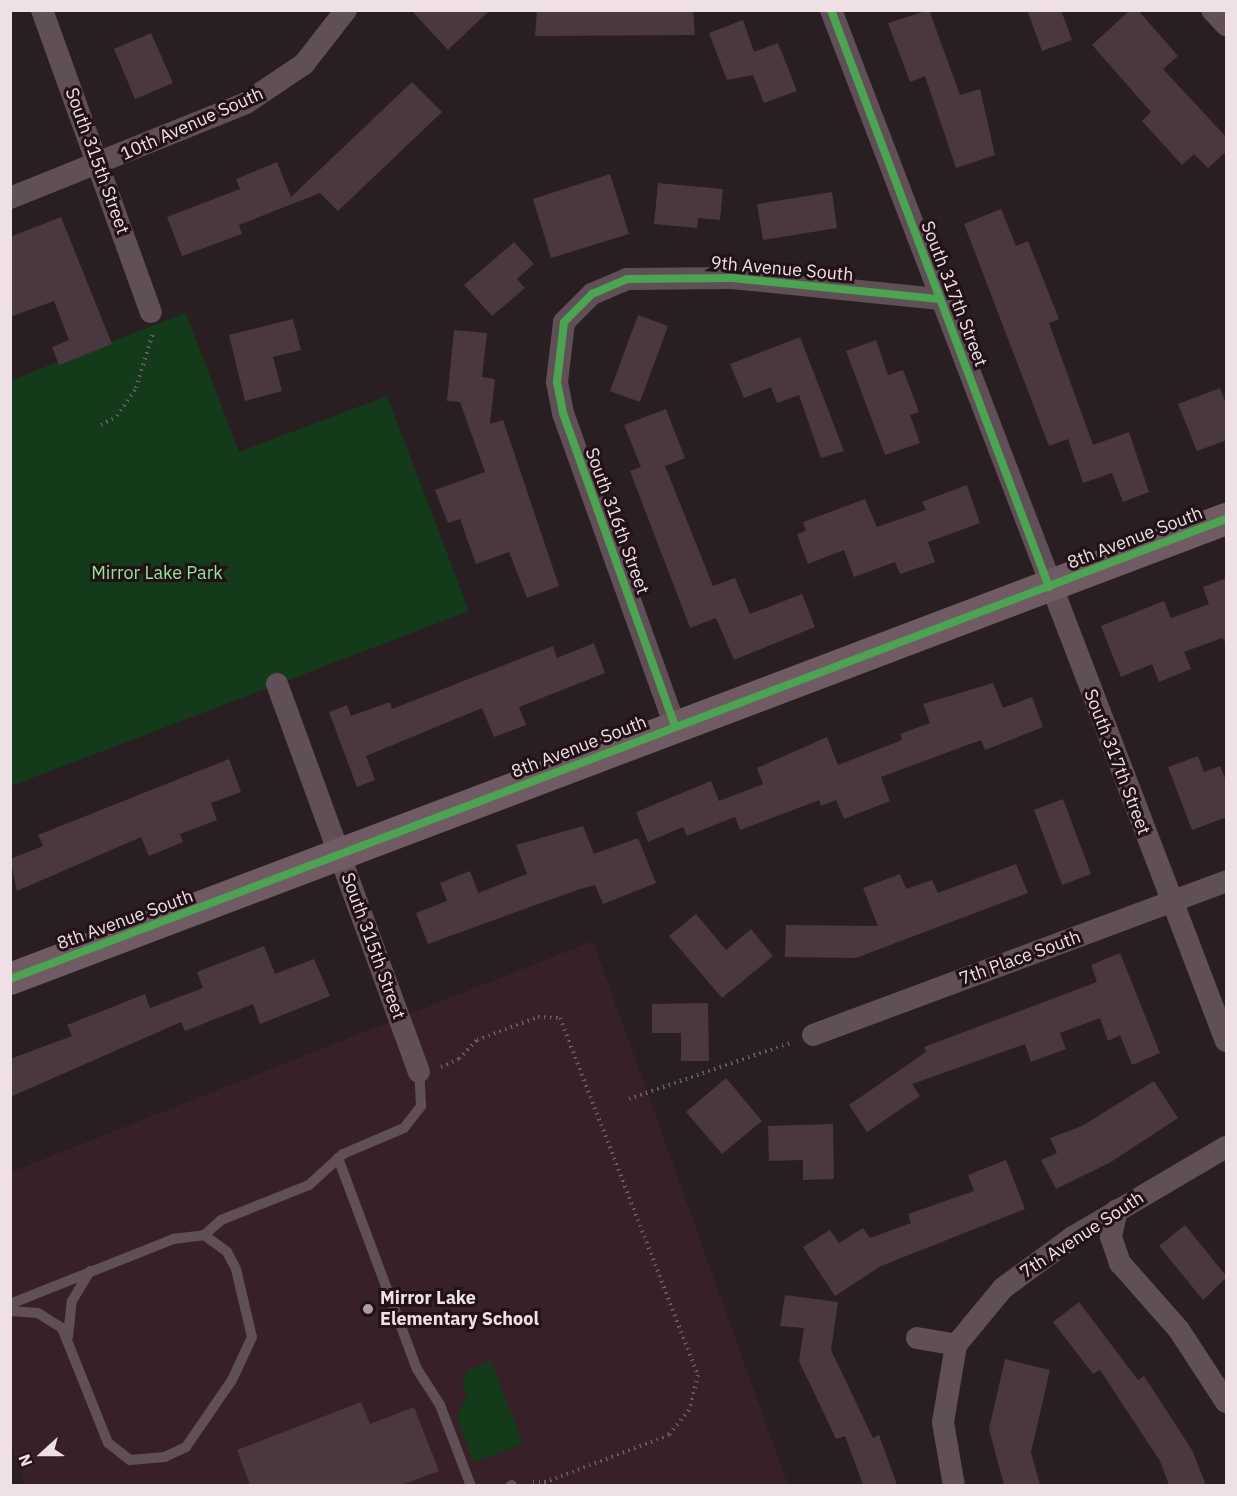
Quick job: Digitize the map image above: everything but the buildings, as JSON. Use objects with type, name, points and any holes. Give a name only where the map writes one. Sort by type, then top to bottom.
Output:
[{"type":"street","name":"South 315th Street","points":[[42,10],[151,312]]},
{"type":"street","name":"10th Avenue South","points":[[10,198],[99,165],[246,103],[281,82],[304,64],[346,10]]},
{"type":"street","name":"South 317th Street","points":[[831,10],[1049,587],[1227,1041]]},
{"type":"street","points":[[1212,10],[1227,25]]},
{"type":"street","name":"9th Avenue South","points":[[564,322],[592,294],[627,279],[732,278],[940,299]]},
{"type":"street","name":"South 316th Street","points":[[564,322],[557,373],[563,413],[675,726]]},
{"type":"street","name":"8th Avenue South","points":[[10,979],[1227,519]]},
{"type":"street","name":"South 315th Street","points":[[277,684],[419,1074]]},
{"type":"street","name":"7th Place South","points":[[813,1035],[1227,881]]},
{"type":"street","name":"7th Avenue South","points":[[954,1485],[943,1422],[956,1345],[1003,1288],[1117,1210],[1227,1147]]},
{"type":"street","points":[[1117,1210],[1111,1238],[1119,1263],[1179,1330],[1227,1402]]},
{"type":"street","points":[[917,1338],[956,1345]]},
{"type":"lane","points":[[204,1235],[221,1220],[309,1185],[338,1158],[414,1118],[423,1093],[419,1074]]},
{"type":"lane","points":[[338,1158],[417,1369],[440,1405],[471,1485]]},
{"type":"lane","points":[[10,1304],[190,1234],[204,1235],[227,1252],[236,1269],[252,1337],[232,1380],[186,1447],[145,1461],[118,1455],[68,1341],[51,1319],[10,1311]]},
{"type":"lane","points":[[68,1341],[72,1301],[90,1271]]},
{"type":"path","points":[[101,425],[117,416],[136,388],[154,341],[151,312]]},
{"type":"path","points":[[419,1074],[459,1059],[477,1041],[538,1017],[560,1018],[698,1375],[689,1410],[669,1435],[546,1482],[511,1485]]},
{"type":"path","points":[[630,1099],[813,1035]]},
{"type":"shaded area","name":"Mirror Lake Elementary School","points":[[593,941],[788,1485],[25,1485],[11,1445],[11,1172]]},
{"type":"green space","name":"Mirror Lake Park","points":[[186,313],[239,452],[387,396],[469,611],[11,786],[11,380]]},
{"type":"green space","points":[[491,1361],[523,1444],[474,1462],[457,1417],[467,1394],[462,1382],[468,1370]]},
{"type":"cycle path","points":[[831,10],[1049,587]]},
{"type":"cycle path","points":[[675,726],[563,413],[557,382],[564,322],[592,294],[627,279],[732,278],[940,299]]},
{"type":"cycle path","points":[[10,979],[1226,519]]},
{"type":"place","name":"Mirror Lake Elementary School","points":[[368,1309]]}]
